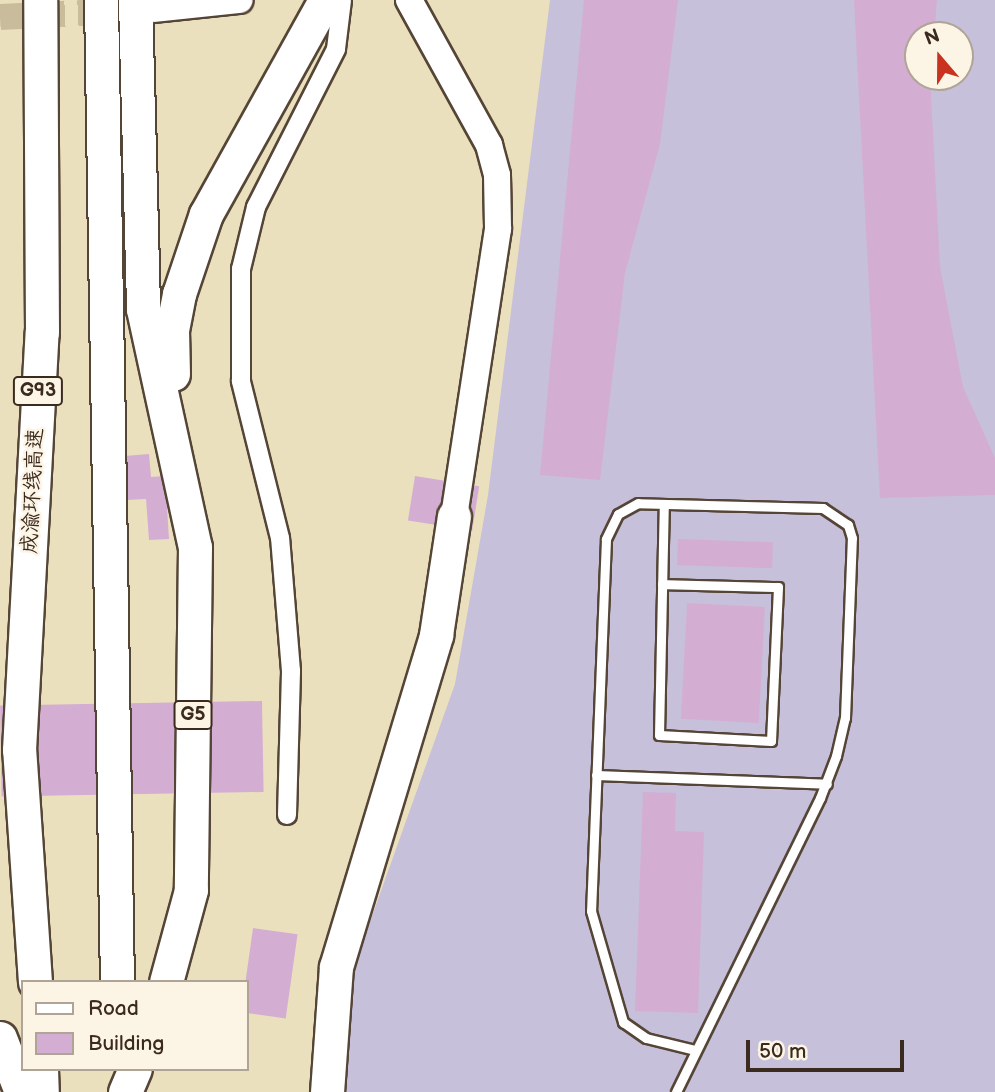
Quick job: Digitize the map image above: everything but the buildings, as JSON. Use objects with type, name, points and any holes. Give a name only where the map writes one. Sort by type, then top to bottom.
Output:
[{"type":"highway","name":"成渝环线高速","points":[[35,980],[19,750],[41,332],[40,0]]},
{"type":"highway","points":[[102,0],[117,980]]},
{"type":"highway","points":[[176,447],[172,330],[179,294],[206,214],[250,127],[324,0]]},
{"type":"highway","name":"G5","points":[[145,5],[143,309],[176,447],[195,547],[191,890],[167,980]]},
{"type":"highway","points":[[327,1092],[336,967],[436,635],[454,516]]},
{"type":"highway","points":[[0,1038],[21,1092]]},
{"type":"highway","points":[[41,1071],[42,1092]]},
{"type":"highway","points":[[118,1071],[118,1092]]},
{"type":"highway","points":[[125,1092],[134,1071]]},
{"type":"street","points":[[145,5],[240,0]]},
{"type":"street","points":[[287,815],[291,671],[280,538],[240,381],[241,269],[256,207],[337,49],[342,0]]},
{"type":"street","points":[[409,0],[473,114],[498,175],[498,229],[454,516]]},
{"type":"lane","points":[[662,584],[778,587],[771,741],[659,735],[662,584],[664,504]]},
{"type":"lane","points":[[676,1092],[827,784],[845,718],[852,538],[848,525],[823,508],[664,504],[627,506],[611,524],[607,539],[591,911],[618,1009],[631,1031],[695,1050]]},
{"type":"lane","points":[[596,775],[827,784]]},
{"type":"shaded area","points":[[550,0],[995,0],[995,1092],[342,1092],[342,1000],[455,684],[488,495]]},
{"type":"tunnel","points":[[0,17],[121,11]]}]
